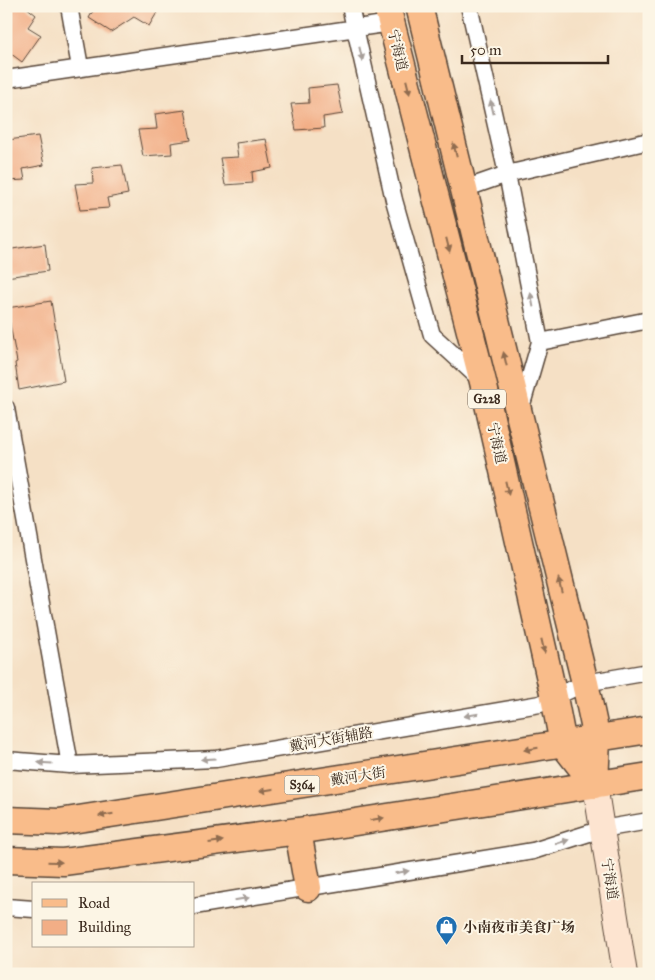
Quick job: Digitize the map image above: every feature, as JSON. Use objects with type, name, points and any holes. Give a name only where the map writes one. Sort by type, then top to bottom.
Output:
[{"type":"main road","name":"宁海道","points":[[420,6],[585,683],[596,739],[594,785],[625,974]]},
{"type":"main road","name":"宁海道","points":[[389,15],[483,382],[563,744],[594,785]]},
{"type":"main road","name":"戴河大街","points":[[6,820],[59,822],[649,730]]},
{"type":"main road","points":[[6,860],[63,862],[298,831],[649,776]]},
{"type":"main road","points":[[298,831],[308,888]]},
{"type":"street","points":[[69,6],[80,67]]},
{"type":"street","points":[[350,6],[394,200],[432,335],[483,382]]},
{"type":"street","points":[[469,6],[507,174],[540,342],[519,415]]},
{"type":"street","points":[[6,79],[354,27],[389,15]]},
{"type":"street","points":[[464,189],[507,174],[649,141]]},
{"type":"street","points":[[540,342],[649,320]]},
{"type":"street","points":[[6,408],[70,764]]},
{"type":"street","name":"戴河大街辅路","points":[[6,760],[70,764],[216,758],[540,704],[585,683],[649,672]]},
{"type":"street","points":[[195,906],[533,851],[602,829],[649,821]]},
{"type":"street","points":[[6,907],[32,909]]},
{"type":"building","points":[[6,6],[25,6],[36,15],[28,27],[41,35],[22,62],[6,50]]},
{"type":"building","points":[[96,6],[161,6],[149,26],[134,17],[111,32],[89,18]]},
{"type":"building","points":[[337,85],[343,114],[323,117],[324,128],[296,130],[291,104],[309,103],[308,88]]},
{"type":"building","points":[[185,110],[191,140],[171,143],[172,154],[143,156],[138,130],[157,129],[155,114]]},
{"type":"building","points":[[38,136],[44,165],[23,169],[25,180],[6,181],[6,154],[10,153],[8,140]]},
{"type":"building","points":[[266,139],[272,168],[252,172],[253,183],[225,185],[220,158],[238,157],[236,143]]},
{"type":"building","points":[[122,165],[128,194],[107,198],[109,208],[80,210],[75,184],[93,183],[92,168]]},
{"type":"building","points":[[45,244],[48,271],[6,277],[6,250]]},
{"type":"building","points":[[51,301],[64,381],[19,390],[15,363],[17,362],[7,308]]},
{"type":"place","name":"小南夜市美食广场","points":[[447,946]]}]
